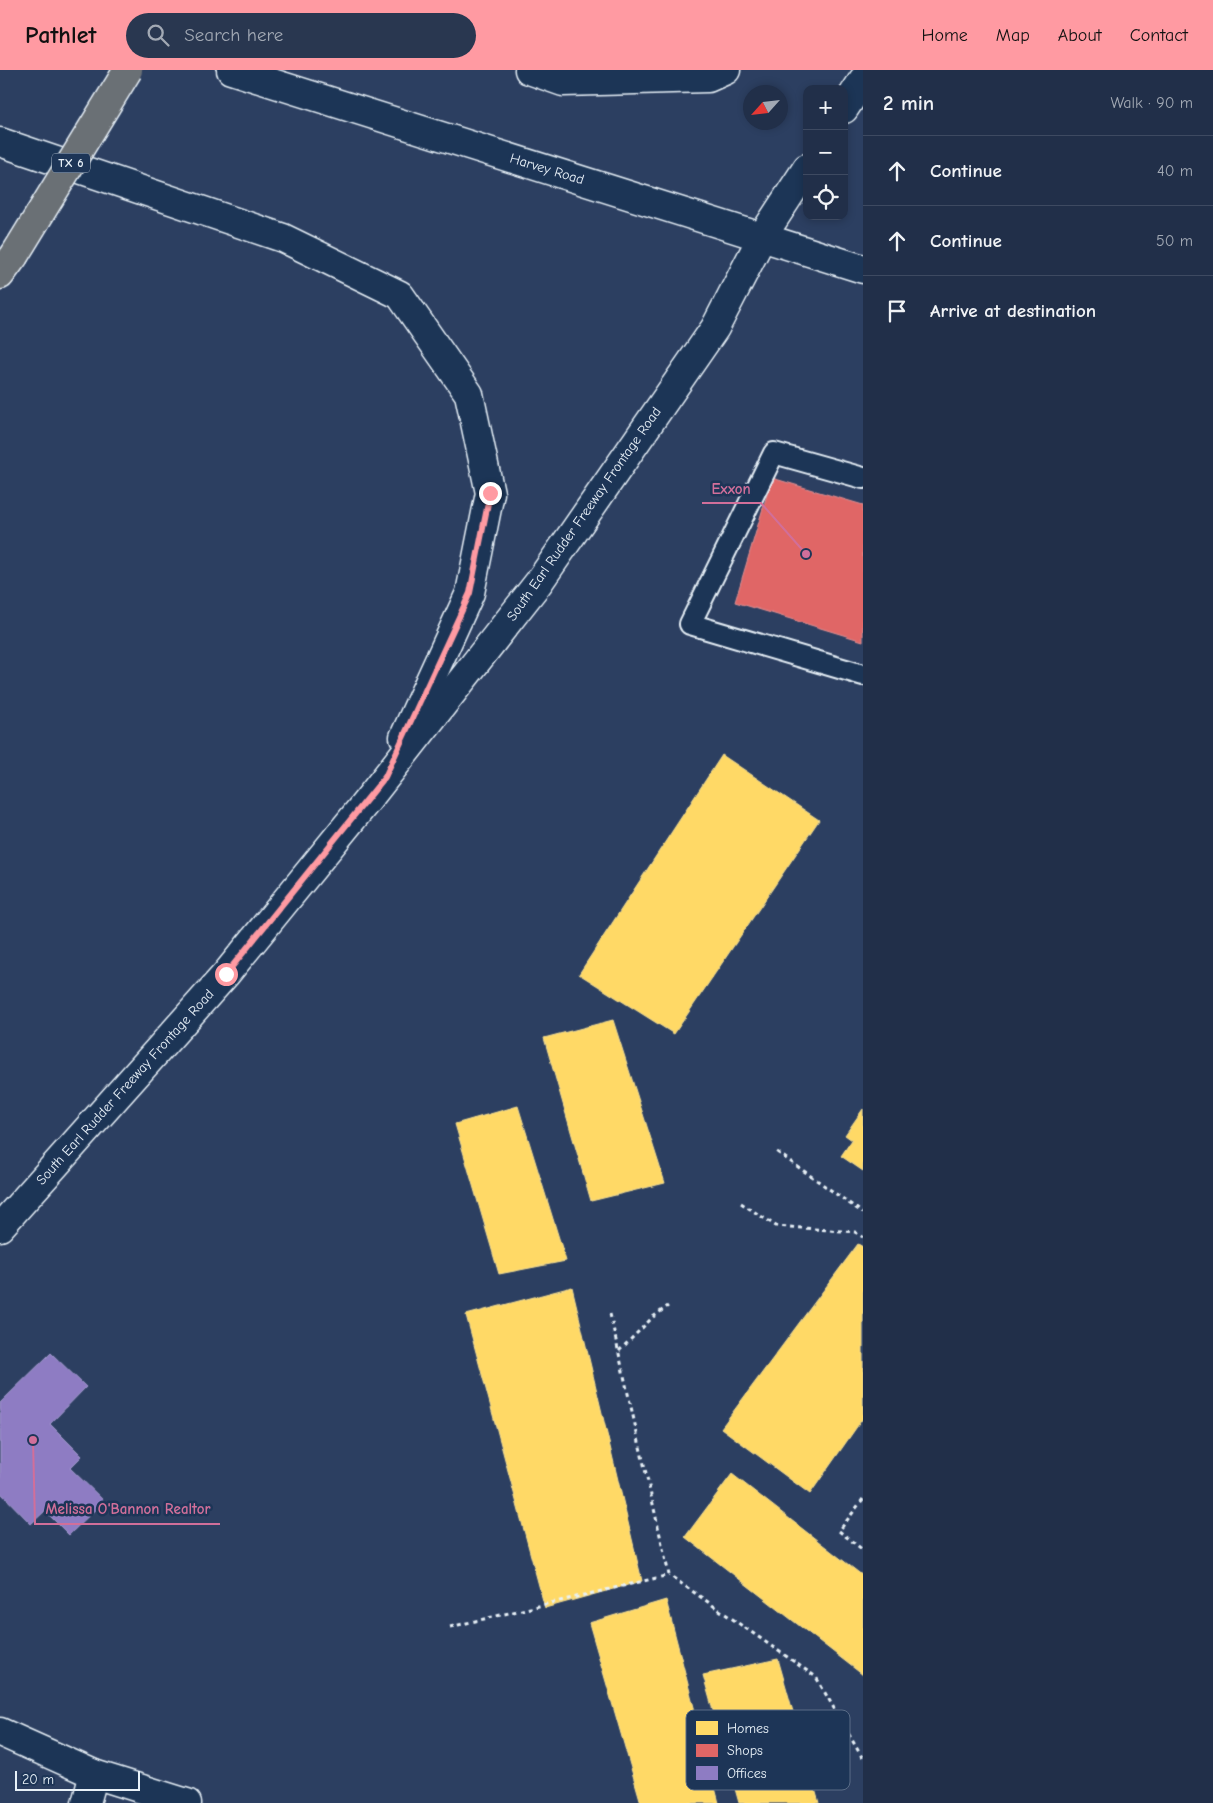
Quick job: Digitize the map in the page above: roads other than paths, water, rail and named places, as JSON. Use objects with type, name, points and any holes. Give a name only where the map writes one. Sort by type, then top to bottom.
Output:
[{"type":"highway","name":"TX 6","points":[[7,266],[128,70]]},
{"type":"main road","name":"Harvey Road","points":[[231,70],[863,270]]},
{"type":"main road","points":[[529,70],[563,82],[708,78],[726,70]]},
{"type":"main road","points":[[848,103],[863,80]]},
{"type":"main road","points":[[0,142],[283,238],[400,295],[469,394],[490,493],[470,593],[385,777]]},
{"type":"main road","name":"South Earl Rudder Freeway Frontage Road","points":[[0,1227],[226,974],[545,574],[715,328],[762,237],[803,174]]},
{"type":"main road","points":[[0,1732],[94,1774],[187,1803]]},
{"type":"main road","points":[[86,1803],[94,1774]]},
{"type":"lane","points":[[863,478],[774,453],[690,624],[863,675]]},
{"type":"place","name":"Exxon","points":[[806,554]]},
{"type":"place","name":"Melissa O'Bannon Realtor","points":[[33,1440]]}]
